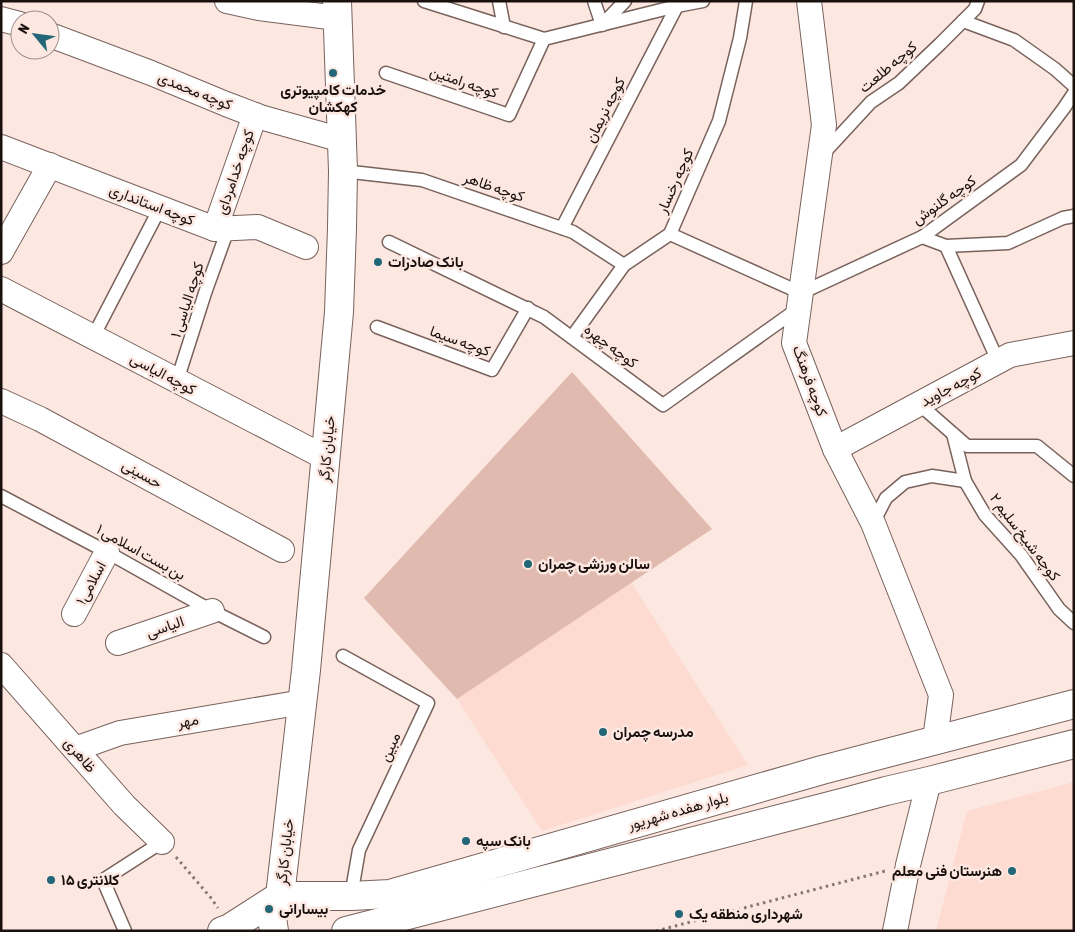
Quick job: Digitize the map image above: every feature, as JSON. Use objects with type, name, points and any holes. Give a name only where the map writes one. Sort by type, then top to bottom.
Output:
[{"type":"street","points":[[227,1],[259,8],[337,10]]},
{"type":"street","name":"کوچه فرهنگ","points":[[809,1],[824,125],[794,343],[835,449],[873,523],[941,695],[935,740]]},
{"type":"street","name":"خیابان کارگر","points":[[274,931],[272,918],[280,896],[303,702],[339,312],[343,171],[337,10]]},
{"type":"street","name":"کوچه محمدی","points":[[60,39],[255,115],[342,140]]},
{"type":"street","name":"کوچه خدامردای","points":[[221,229],[255,115]]},
{"type":"street","name":"کوچه استانداری","points":[[1,147],[160,208],[221,229],[258,227],[306,247]]},
{"type":"street","points":[[1,252],[50,165]]},
{"type":"street","name":"کوچه الیاسی","points":[[1,289],[326,458]]},
{"type":"street","name":"کوچه جاوید","points":[[835,449],[1010,355],[1074,343]]},
{"type":"street","name":"حسینی","points":[[1,401],[40,419],[282,550]]},
{"type":"street","name":"اسلامی۱","points":[[74,614],[107,552]]},
{"type":"street","name":"الیاسی","points":[[118,643],[212,611]]},
{"type":"street","name":"ظاهری","points":[[1,665],[124,805],[162,842]]},
{"type":"street","name":"مهر","points":[[75,749],[120,733],[303,702]]},
{"type":"street","name":"بلوار هفده شهریور","points":[[280,896],[390,894],[822,770],[1074,704]]},
{"type":"street","points":[[895,931],[908,864],[929,781],[935,740]]},
{"type":"street","points":[[346,931],[1074,744]]},
{"type":"street","points":[[226,929],[280,896]]},
{"type":"lane","points":[[499,1],[504,27]]},
{"type":"lane","points":[[594,1],[602,25]]},
{"type":"lane","points":[[602,25],[625,1]]},
{"type":"lane","points":[[428,2],[544,39],[703,1]]},
{"type":"lane","name":"کوچه رخسار","points":[[572,337],[624,265],[670,234],[719,121],[740,38],[746,1]]},
{"type":"lane","name":"کوچه طلعت","points":[[819,158],[871,102],[899,83],[963,21],[975,9],[978,1]]},
{"type":"lane","name":"کوچه نریمان","points":[[562,228],[677,6]]},
{"type":"lane","points":[[963,21],[1014,40],[1055,69],[1074,86]]},
{"type":"lane","name":"کوچه رامتین","points":[[386,73],[509,115],[544,39]]},
{"type":"lane","name":"کوچه گلنوش","points":[[800,301],[922,237],[1021,164],[1074,94]]},
{"type":"lane","name":"کوچه ظاهر","points":[[343,171],[422,180],[573,232],[624,265]]},
{"type":"lane","points":[[93,337],[160,208]]},
{"type":"lane","points":[[922,237],[946,246],[1008,243],[1063,218],[1074,216]]},
{"type":"lane","name":"کوچه الیاسی ۱","points":[[177,381],[221,229]]},
{"type":"lane","points":[[670,234],[800,301]]},
{"type":"lane","name":"کوچه چهره","points":[[389,242],[544,317],[663,405],[800,301]]},
{"type":"lane","points":[[946,246],[998,361]]},
{"type":"lane","name":"کوچه سیما","points":[[377,327],[492,370],[528,308]]},
{"type":"lane","points":[[919,404],[967,446],[1036,446],[1074,476]]},
{"type":"lane","name":"کوچه شیخ سلیم ۲","points":[[953,434],[965,481],[985,515],[1021,555],[1059,609],[1074,623]]},
{"type":"lane","points":[[873,523],[886,498],[905,482],[932,476],[965,481]]},
{"type":"lane","name":"بن بست اسلامی ۱","points":[[1,496],[107,552],[212,611],[264,637]]},
{"type":"lane","name":"مبین","points":[[343,656],[428,703],[359,850],[350,896]]},
{"type":"lane","points":[[126,931],[103,880],[162,842]]},
{"type":"path","points":[[162,842],[211,898],[226,929]]},
{"type":"path","points":[[656,931],[908,864]]},
{"type":"shaded area","name":"سالن ورزشی چمران","points":[[572,372],[712,529],[457,699],[364,598]]},
{"type":"shaded area","name":"مدرسه چمران","points":[[631,582],[748,765],[542,831],[457,699]]},
{"type":"shaded area","name":"هنرستان فنی معلم","points":[[1074,782],[1074,931],[936,931],[967,811]]},
{"type":"place","name":"خدمات کامپیوتری کهکشان","points":[[333,73]]},
{"type":"place","name":"بانک صادرات","points":[[378,262]]},
{"type":"place","name":"سالن ورزشی چمران","points":[[528,564]]},
{"type":"place","name":"مدرسه چمران","points":[[603,732]]},
{"type":"place","name":"بانک سپه","points":[[466,841]]},
{"type":"place","name":"هنرستان فنی معلم","points":[[1012,871]]},
{"type":"place","name":"کلانتری ۱۵","points":[[51,880]]},
{"type":"place","name":"بیسارانی","points":[[269,909]]},
{"type":"place","name":"شهرداری منطقه یک","points":[[679,914]]}]
